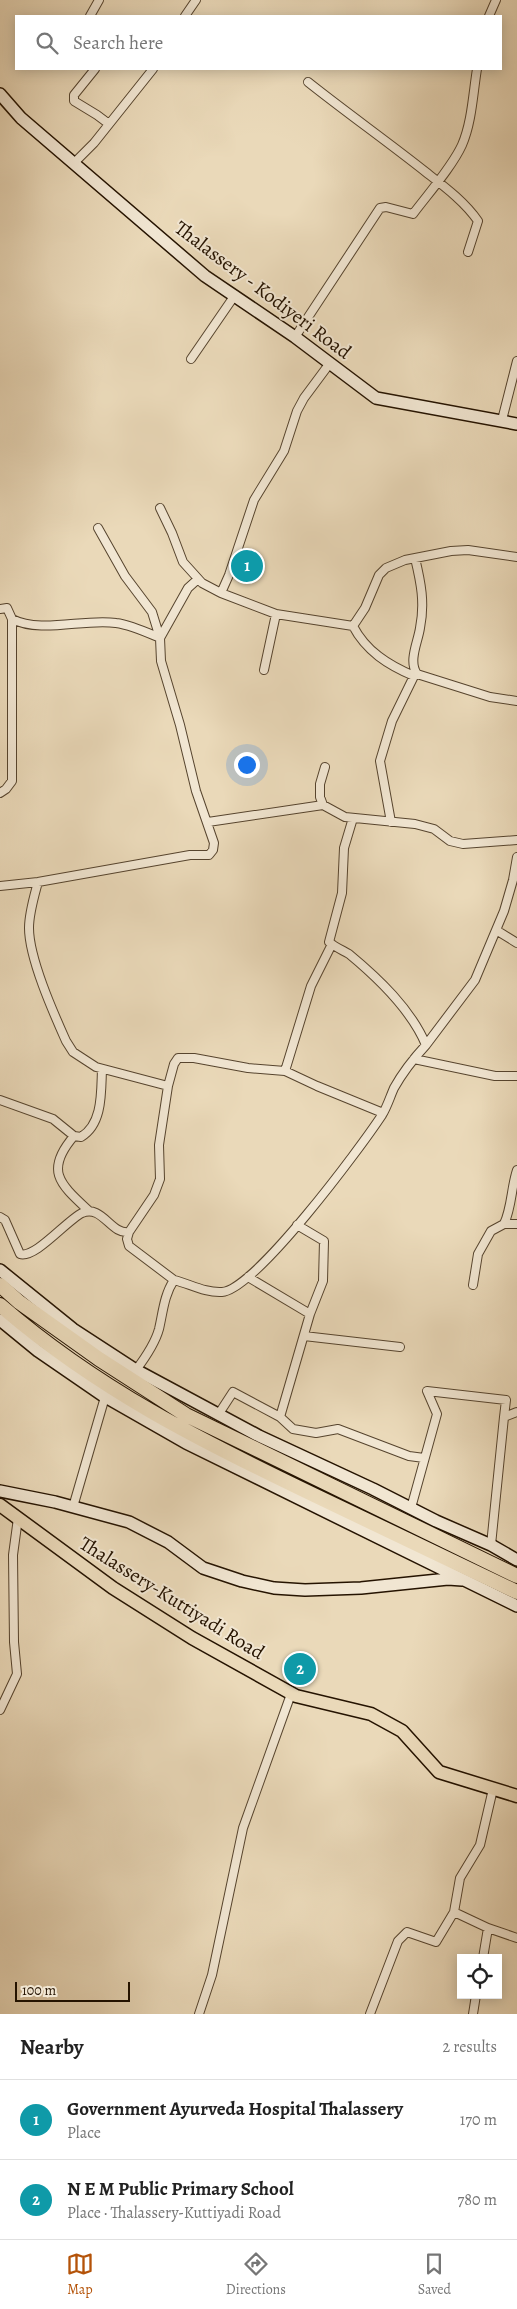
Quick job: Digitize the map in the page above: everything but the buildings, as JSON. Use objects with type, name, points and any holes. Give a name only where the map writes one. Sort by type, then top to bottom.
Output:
[{"type":"highway","points":[[0,1285],[19,1302],[91,1353],[186,1415],[517,1576]]},
{"type":"highway","points":[[0,1305],[36,1336],[76,1366],[141,1407],[262,1470],[517,1592]]},
{"type":"main road","name":"Thalassery-Kuttiyadi Road","points":[[0,1505],[113,1588],[192,1638],[291,1694],[371,1714],[402,1731],[440,1772],[517,1796]]},
{"type":"street","points":[[91,15],[99,0]]},
{"type":"street","points":[[187,15],[196,0]]},
{"type":"street","points":[[489,15],[496,0]]},
{"type":"street","points":[[94,70],[74,95],[74,101],[109,124]]},
{"type":"street","points":[[74,163],[85,154],[151,70]]},
{"type":"street","points":[[295,337],[380,208],[386,206],[413,214],[438,182],[462,145],[468,123],[477,70]]},
{"type":"street","points":[[308,82],[438,182],[473,213],[478,221],[468,252]]},
{"type":"street","name":"Thalassery - Kodiyeri Road","points":[[0,94],[21,118],[206,276],[295,337],[376,398],[517,424]]},
{"type":"street","points":[[190,359],[234,295]]},
{"type":"street","points":[[502,420],[517,361]]},
{"type":"street","points":[[221,593],[229,575],[254,500],[284,451],[297,411],[304,398],[330,363]]},
{"type":"street","points":[[160,508],[183,562],[198,579],[211,589],[276,614],[353,626],[367,648],[397,669],[490,697],[517,701]]},
{"type":"street","points":[[0,886],[38,882],[190,855],[209,855],[213,850],[214,843],[196,791],[180,725],[161,661],[160,638],[152,612],[125,576],[98,528]]},
{"type":"street","points":[[353,626],[365,608],[379,575],[386,568],[414,558],[451,551],[468,550],[517,557]]},
{"type":"street","points":[[391,822],[380,761],[392,721],[415,675],[413,661],[420,628],[423,591],[414,558]]},
{"type":"street","points":[[160,638],[188,588],[198,579]]},
{"type":"street","points":[[0,608],[6,608],[12,620],[12,781],[0,793]]},
{"type":"street","points":[[264,670],[276,614]]},
{"type":"street","points":[[12,620],[20,624],[115,623],[141,630],[160,638]]},
{"type":"street","points":[[323,805],[320,797],[320,784],[325,766]]},
{"type":"street","points":[[208,822],[323,805],[345,817],[415,824],[434,829],[450,840],[463,844],[517,840]]},
{"type":"street","points":[[353,818],[344,848],[342,893],[329,939],[332,944],[361,964],[389,992],[412,1019],[426,1045]]},
{"type":"street","points":[[383,1113],[285,1071],[248,1068],[185,1057],[178,1058],[174,1064],[168,1086],[159,1146],[160,1179],[154,1195],[129,1232],[127,1239],[129,1246],[174,1280],[204,1290],[224,1292],[254,1272],[324,1193],[383,1113],[394,1088],[414,1059],[475,980],[496,930],[513,880],[517,857]]},
{"type":"street","points":[[38,882],[29,928],[36,964],[66,1041],[80,1057],[102,1069],[168,1086]]},
{"type":"street","points":[[496,930],[517,942]]},
{"type":"street","points":[[285,1071],[311,986],[332,944]]},
{"type":"street","points":[[414,1059],[495,1076],[517,1076]]},
{"type":"street","points":[[0,1100],[53,1119],[74,1136],[80,1137],[88,1133],[96,1121],[102,1069]]},
{"type":"street","points":[[74,1136],[62,1150],[57,1165],[58,1175],[64,1185],[89,1211],[101,1215],[123,1233],[129,1232]]},
{"type":"street","points":[[504,1224],[509,1212],[513,1182],[517,1170]]},
{"type":"street","points":[[0,1217],[4,1220],[20,1254],[25,1255],[34,1253],[57,1231],[89,1211]]},
{"type":"street","points":[[473,1285],[478,1254],[491,1231],[504,1224],[517,1224]]},
{"type":"street","points":[[280,1417],[310,1314],[323,1281],[324,1241],[297,1225]]},
{"type":"street","points":[[0,1270],[73,1329],[136,1370],[218,1414],[491,1545],[517,1560]]},
{"type":"street","points":[[248,1277],[310,1314]]},
{"type":"street","points":[[136,1370],[149,1353],[158,1331],[165,1300],[174,1280]]},
{"type":"street","points":[[0,1320],[38,1351],[105,1397],[257,1479],[389,1544],[468,1580],[517,1606]]},
{"type":"street","points":[[304,1336],[400,1347]]},
{"type":"street","points":[[411,1508],[437,1414],[427,1391],[506,1400],[491,1545]]},
{"type":"street","points":[[218,1414],[233,1392],[280,1417],[293,1428],[316,1433],[338,1429],[409,1456],[424,1458]]},
{"type":"street","points":[[73,1507],[105,1397]]},
{"type":"street","points":[[504,1417],[517,1412]]},
{"type":"street","points":[[0,1491],[130,1522],[150,1532],[203,1568],[242,1582],[274,1588],[305,1590],[361,1588],[448,1579],[468,1580]]},
{"type":"street","points":[[0,1710],[17,1674],[14,1642],[13,1555],[18,1518]]},
{"type":"street","points":[[199,2014],[212,1975],[243,1828],[291,1694]]},
{"type":"street","points":[[370,2014],[398,1941],[407,1932],[436,1942],[454,1912],[460,1878],[480,1846],[493,1789]]},
{"type":"street","points":[[454,1912],[488,1928],[517,1938]]},
{"type":"street","points":[[484,1954],[488,1928]]},
{"type":"street","points":[[473,2014],[475,1999]]},
{"type":"place","name":"Government Ayurveda Hospital Thalassery","points":[[247,566]]},
{"type":"place","name":"N E M Public Primary School","points":[[300,1669]]}]
